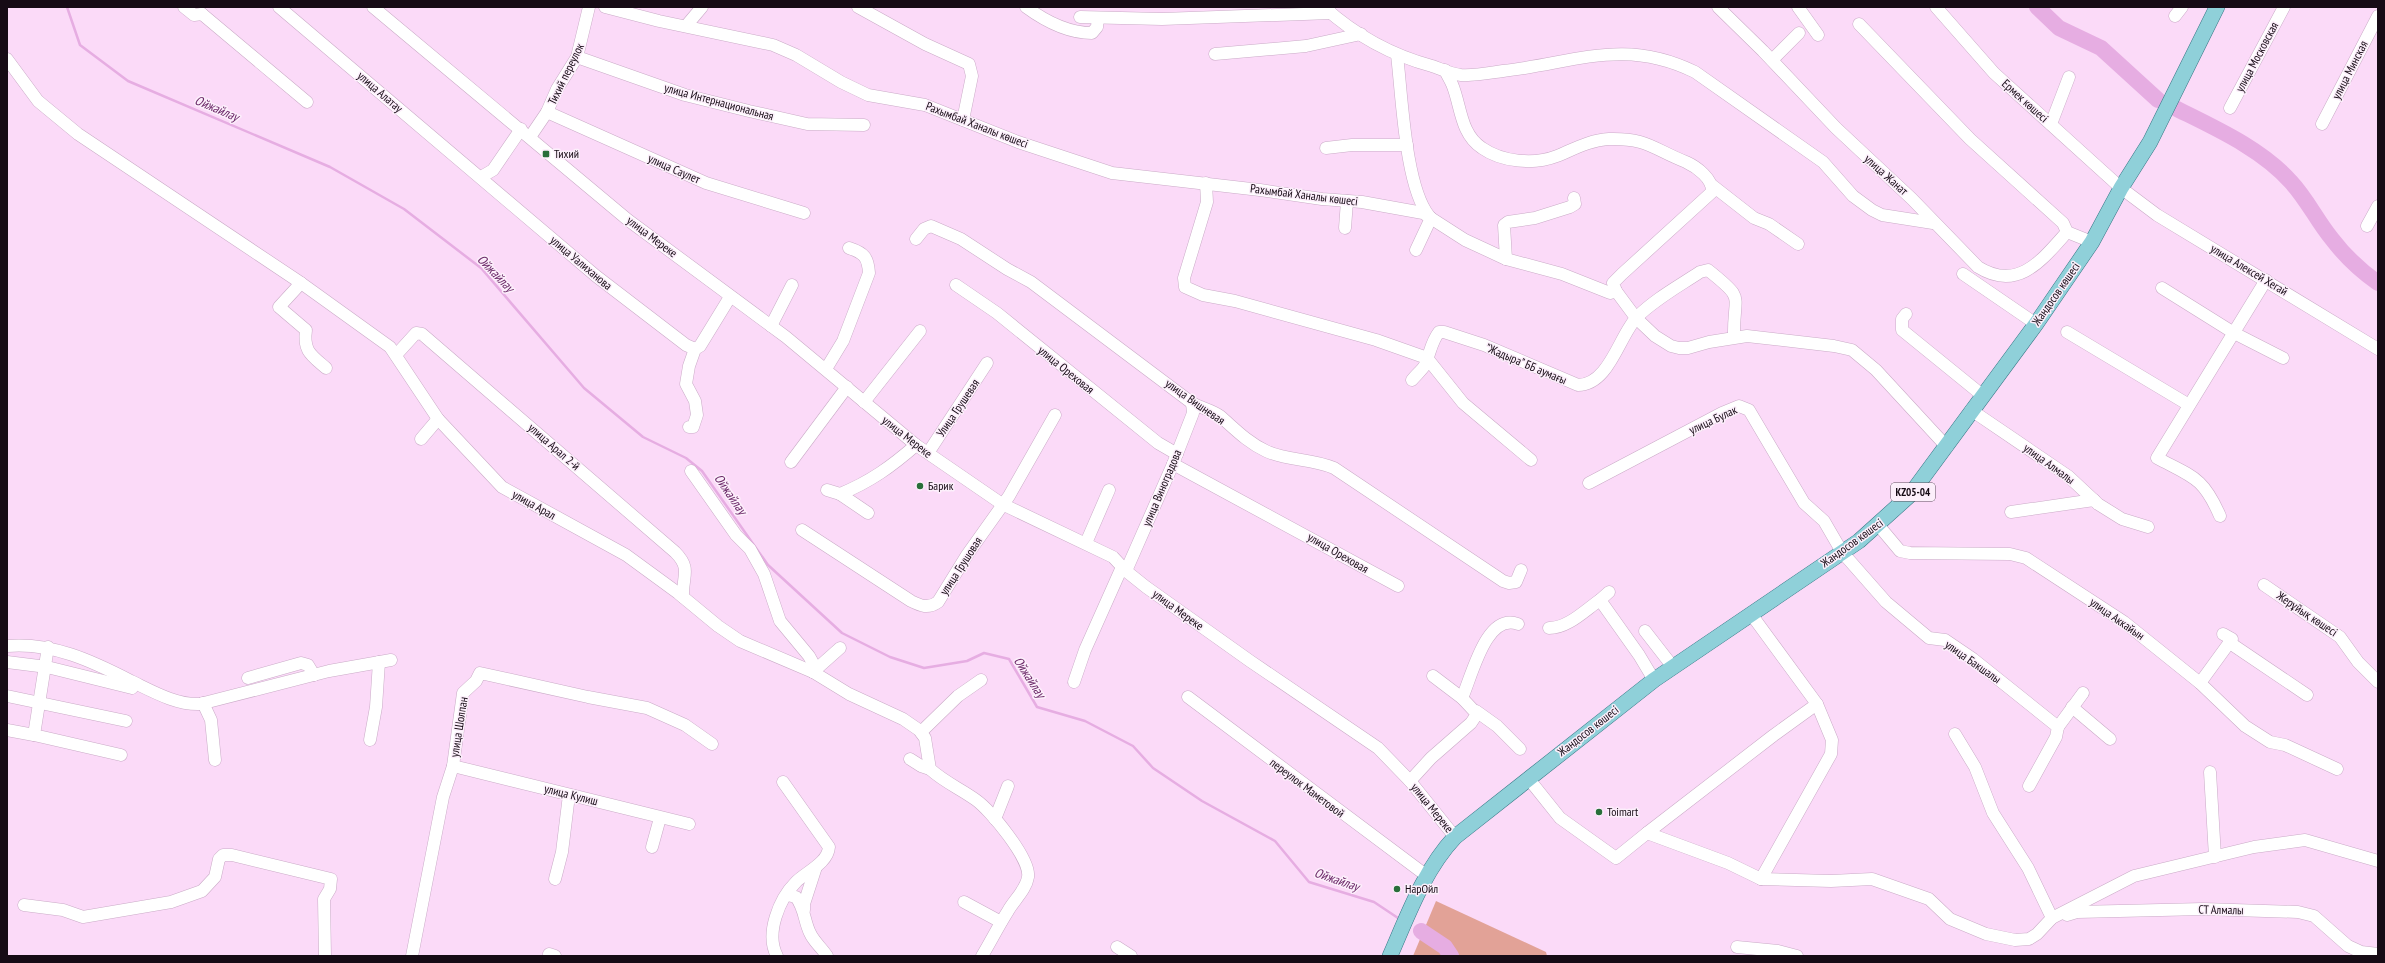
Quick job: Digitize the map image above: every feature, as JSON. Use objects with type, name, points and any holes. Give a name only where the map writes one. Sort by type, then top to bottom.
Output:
[{"type":"main road","name":"Жандосов көшесі","points":[[1390,956],[1428,876],[1455,837],[1654,680],[1878,526],[1910,495],[1947,447],[1982,394],[2036,324],[2092,242],[2121,188],[2150,142],[2217,7]]},
{"type":"street","points":[[184,7],[194,15],[206,10],[307,102]]},
{"type":"street","name":"улица Алатау","points":[[279,7],[481,177]]},
{"type":"street","name":"улица Мереке","points":[[373,7],[628,220],[771,326],[826,369],[916,445],[1002,504],[1113,557],[1124,569],[1250,661],[1378,748],[1410,781],[1455,837]]},
{"type":"street","name":"Тихий переулок","points":[[481,177],[493,170],[525,133],[547,112],[557,89],[577,57],[589,7]]},
{"type":"street","name":"Рахымбай Ханалы көшесі","points":[[605,7],[773,45],[796,55],[841,82],[868,95],[925,105],[1018,142],[1112,173],[1382,205],[1430,217],[1465,240],[1506,259],[1562,274],[1610,293],[1616,291]]},
{"type":"street","points":[[686,26],[702,7]]},
{"type":"street","points":[[858,7],[925,44],[969,64],[973,71],[963,120]]},
{"type":"street","points":[[1026,7],[1059,26],[1079,33],[1092,33],[1098,27],[1098,18]]},
{"type":"street","name":"улица Жанат","points":[[1718,7],[1772,60],[1836,128],[1912,199],[1933,223],[1978,267],[1988,273],[2002,276],[2014,275],[2032,268],[2067,232]]},
{"type":"street","points":[[1798,7],[1818,36]]},
{"type":"street","name":"Ермек көшесі","points":[[1936,7],[1994,72],[2121,188]]},
{"type":"street","name":"улица Московская","points":[[2230,108],[2284,7]]},
{"type":"street","points":[[1080,17],[1170,19],[1327,10],[1370,42],[1397,56],[1460,75],[1479,74],[1616,54],[1645,55],[1672,61],[1695,72],[1823,162],[1853,196],[1872,210],[1882,215],[1933,223]]},
{"type":"street","name":"улица Минская","points":[[2322,124],[2378,16]]},
{"type":"street","points":[[1859,24],[1961,130],[2063,223],[2067,232],[2092,242]]},
{"type":"street","points":[[1772,60],[1799,33]]},
{"type":"street","points":[[1215,54],[1306,46],[1361,34]]},
{"type":"street","points":[[1397,56],[1407,145],[1420,202],[1430,217],[1416,250]]},
{"type":"street","name":"улица Интернациональная","points":[[577,57],[685,95],[749,111],[807,124],[864,125]]},
{"type":"street","name":"улица Арал","points":[[7,59],[38,101],[78,134],[301,283],[390,347],[438,419],[502,487],[626,555],[683,597],[718,626],[740,641],[813,672],[849,694],[903,719],[921,732]]},
{"type":"street","points":[[1445,70],[1452,84],[1461,118],[1473,140],[1480,147],[1496,155],[1523,161],[1540,160],[1556,157],[1598,140],[1637,140],[1651,144],[1692,165],[1715,190],[1754,218],[1769,224],[1798,244]]},
{"type":"street","points":[[2051,124],[2069,77]]},
{"type":"street","name":"улица Саулет","points":[[547,112],[706,183],[804,213]]},
{"type":"street","points":[[1326,148],[1352,145],[1407,145]]},
{"type":"street","name":"улица Уалиханова","points":[[481,177],[504,199],[596,276],[690,347]]},
{"type":"street","points":[[1206,184],[1208,202],[1184,278],[1184,287],[1203,294],[1235,301],[1376,340],[1427,358],[1463,403],[1531,460]]},
{"type":"street","name":"улица Алексей Хегай","points":[[2121,188],[2157,215],[2378,349]]},
{"type":"street","points":[[1715,190],[1613,283],[1616,291],[1636,318],[1662,341],[1679,348],[1688,348],[1734,337],[1747,336],[1834,346],[1852,350],[1876,370],[1947,447]]},
{"type":"street","points":[[1506,259],[1504,226],[1508,222],[1535,218],[1570,207],[1575,204],[1574,198]]},
{"type":"street","points":[[1345,228],[1347,201]]},
{"type":"street","points":[[2367,226],[2378,206]]},
{"type":"street","name":"улица Вишневая","points":[[916,239],[924,229],[931,226],[961,239],[1007,269],[1031,282],[1192,403],[1219,416],[1242,437],[1267,452],[1286,458],[1322,463],[1334,468],[1509,584],[1516,582],[1521,570]]},
{"type":"street","points":[[826,369],[843,341],[869,273],[868,261],[864,255],[849,248]]},
{"type":"street","points":[[1636,318],[1700,272],[1708,270],[1732,289],[1736,295],[1734,337]]},
{"type":"street","points":[[1963,274],[2036,324]]},
{"type":"street","points":[[2220,516],[2211,496],[2200,481],[2157,458],[2266,280]]},
{"type":"street","points":[[301,283],[279,308],[306,330],[304,344],[308,351],[326,368]]},
{"type":"street","name":"улица Ореховая","points":[[956,285],[997,313],[1175,459],[1398,586]]},
{"type":"street","points":[[771,326],[792,286]]},
{"type":"street","points":[[2162,288],[2234,333],[2283,358]]},
{"type":"street","points":[[689,427],[693,427],[697,415],[695,402],[686,384],[690,347],[700,346],[730,297]]},
{"type":"street","points":[[1736,319],[1743,307]]},
{"type":"street","points":[[1906,314],[1902,319],[1902,330],[1982,394]]},
{"type":"street","name":"\"Жадыра\" ББ аумағы","points":[[1412,380],[1425,365],[1436,335],[1439,332],[1444,332],[1484,346],[1578,386],[1586,385],[1597,379],[1636,318]]},
{"type":"street","points":[[864,402],[920,331]]},
{"type":"street","points":[[2067,332],[2189,405]]},
{"type":"street","name":"улица Арал 2-й","points":[[396,355],[416,333],[422,334],[683,560],[686,569],[683,597]]},
{"type":"street","name":"Улица Грушевая","points":[[928,453],[987,363]]},
{"type":"street","points":[[791,462],[847,387]]},
{"type":"street","name":"улица Виноградова","points":[[1074,682],[1096,626],[1175,459],[1193,413],[1192,403]]},
{"type":"street","name":"улица Булак","points":[[1589,483],[1738,406],[1749,410],[1754,415],[1800,498],[1810,510],[1824,521],[1842,552]]},
{"type":"street","name":"улица Алмалы","points":[[1971,410],[2068,476],[2094,500],[2122,520],[2148,527]]},
{"type":"street","name":"улица Грушовая","points":[[802,530],[911,601],[927,607],[938,602],[1008,496],[1055,415]]},
{"type":"street","points":[[421,439],[438,419]]},
{"type":"street","points":[[840,494],[864,484],[887,471],[916,445]]},
{"type":"street","points":[[691,470],[736,535],[750,549],[764,574],[780,621],[809,656],[814,665],[813,672]]},
{"type":"street","points":[[827,490],[840,494],[863,510],[853,500],[854,493],[864,484]]},
{"type":"street","points":[[1086,543],[1109,490]]},
{"type":"street","points":[[2011,512],[2094,500]]},
{"type":"street","name":"улица Аккайын","points":[[1878,526],[1900,551],[1910,553],[2010,554],[2026,558],[2124,622],[2200,683],[2245,726],[2270,742],[2285,745],[2337,769]]},
{"type":"street","name":"улица Бакшалы","points":[[1842,552],[1886,602],[1929,638],[1945,640],[1973,659],[2058,727]]},
{"type":"street","name":"Жерұйық көшесі","points":[[2264,585],[2340,637],[2358,662],[2378,682]]},
{"type":"street","points":[[1549,628],[1558,628],[1565,624],[1609,592]]},
{"type":"street","points":[[1600,600],[1639,655],[1654,680]]},
{"type":"street","points":[[1751,614],[1817,704],[1832,740],[1831,754],[1761,879]]},
{"type":"street","points":[[1462,698],[1486,638],[1502,624],[1513,622],[1518,624]]},
{"type":"street","points":[[1645,631],[1673,667]]},
{"type":"street","points":[[2200,683],[2226,638],[2308,695]]},
{"type":"street","points":[[7,646],[30,644],[48,647],[95,663],[178,701],[188,704],[203,703],[314,675],[391,660]]},
{"type":"street","points":[[34,735],[47,667],[48,647]]},
{"type":"street","points":[[813,672],[840,648]]},
{"type":"street","points":[[7,662],[47,667],[132,688]]},
{"type":"street","points":[[370,740],[376,707],[378,662]]},
{"type":"street","points":[[248,678],[301,663],[308,665],[314,675]]},
{"type":"street","name":"улица Шолпан","points":[[412,956],[443,797],[453,766],[462,693],[476,681],[480,673],[588,697],[647,708],[685,725],[712,744]]},
{"type":"street","points":[[1434,676],[1462,698],[1478,715],[1520,749]]},
{"type":"street","points":[[930,769],[925,738],[921,732],[958,696],[982,680]]},
{"type":"street","points":[[2029,786],[2056,737],[2058,727],[2083,693]]},
{"type":"street","points":[[7,696],[39,704],[67,708],[126,721]]},
{"type":"street","name":"переулок Маметовой","points":[[1188,697],[1428,876]]},
{"type":"street","points":[[203,703],[211,720],[215,760]]},
{"type":"street","points":[[1528,778],[1560,818],[1616,858],[1774,735],[1817,704]]},
{"type":"street","points":[[2072,707],[2110,739]]},
{"type":"street","points":[[1410,781],[1431,758],[1478,715]]},
{"type":"street","points":[[7,730],[121,755]]},
{"type":"street","points":[[1955,734],[1976,768],[1993,813],[2028,868],[2052,918]]},
{"type":"street","points":[[910,759],[921,766],[930,769],[977,800],[995,819],[1019,851],[1026,865],[1029,876],[1025,887],[1001,922],[982,956]]},
{"type":"street","name":"улица Кулиш","points":[[453,766],[688,824]]},
{"type":"street","points":[[2210,772],[2215,857]]},
{"type":"street","points":[[777,956],[772,946],[775,919],[787,895],[796,882],[816,867],[829,852],[829,847],[783,782]]},
{"type":"street","points":[[995,819],[1008,786]]},
{"type":"street","points":[[555,879],[562,852],[569,795]]},
{"type":"street","points":[[652,847],[660,818]]},
{"type":"street","points":[[1647,833],[1720,860],[1761,879],[1831,881],[1872,879],[1929,899],[1950,919],[1986,934],[2015,940],[2029,939],[2037,934],[2052,918],[2134,876],[2254,847],[2305,840],[2378,860]]},
{"type":"street","points":[[24,905],[63,910],[83,917],[172,902],[202,891],[215,877],[219,859],[226,854],[232,855],[331,879],[331,884],[324,900],[325,956]]},
{"type":"street","points":[[816,867],[804,904],[804,910],[810,932],[827,956]]},
{"type":"street","points":[[787,895],[796,897],[804,910]]},
{"type":"street","points":[[964,902],[1001,922]]},
{"type":"street","name":"СТ Алмалы","points":[[2052,918],[2077,912],[2203,909],[2298,912],[2314,916],[2348,946],[2361,952],[2378,954]]},
{"type":"street","points":[[1118,947],[1131,956]]},
{"type":"street","points":[[1737,947],[1797,956]]},
{"type":"shaded area","points":[[1436,901],[1546,952],[1547,956],[1413,956]]},
{"type":"waterway","name":"Ойжайлау","points":[[67,7],[80,45],[128,81],[330,167],[404,209],[481,268],[584,388],[643,437],[686,458],[702,471],[768,565],[842,633],[890,657],[924,668],[967,661],[984,653],[1009,659],[1037,707],[1085,721],[1133,746],[1153,768],[1202,801],[1275,841],[1309,882],[1374,902],[1398,918]]},
{"type":"waterway","points":[[2037,7],[2059,28],[2101,48],[2158,100]]},
{"type":"waterway","points":[[2173,107],[2236,139],[2266,159],[2279,170],[2297,189],[2342,251],[2359,268],[2378,283]]},
{"type":"waterway","points":[[1421,931],[1445,947],[1451,956]]},
{"type":"place","name":"Тихий","points":[[546,154]]},
{"type":"place","name":"Барик","points":[[920,486]]},
{"type":"place","name":"Toimart","points":[[1599,812]]},
{"type":"place","name":"НарОйл","points":[[1397,889]]}]
